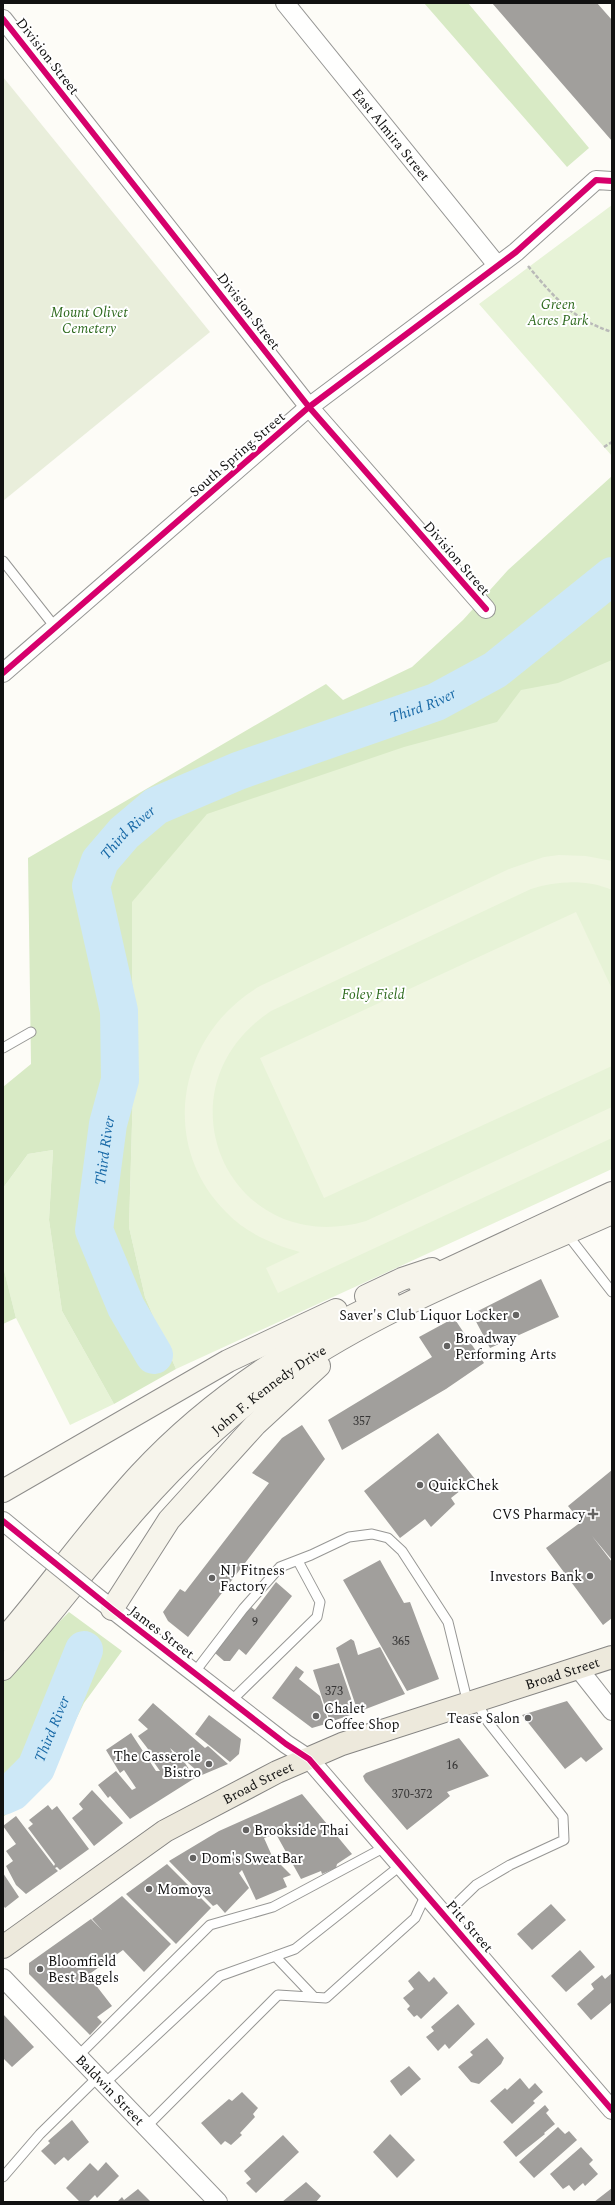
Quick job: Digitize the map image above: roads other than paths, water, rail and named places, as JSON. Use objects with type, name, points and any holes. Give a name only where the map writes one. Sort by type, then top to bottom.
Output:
[{"type":"main road","name":"John F. Kennedy Drive","points":[[3,1640],[101,1518],[141,1473],[240,1385],[291,1351],[350,1317],[497,1245],[612,1193]]},
{"type":"main road","name":"John F. Kennedy Drive","points":[[3,1669],[33,1636],[117,1531],[157,1487],[202,1442],[300,1364],[356,1331],[430,1294],[612,1214]]},
{"type":"main road","points":[[3,1491],[228,1361],[402,1279],[497,1245]]},
{"type":"main road","points":[[112,1609],[169,1520],[255,1425],[323,1362],[371,1329],[430,1294]]},
{"type":"main road","name":"Broad Street","points":[[3,1947],[164,1831],[277,1772],[342,1744],[612,1657]]},
{"type":"street","name":"East Almira Street","points":[[285,3],[497,265]]},
{"type":"street","name":"Division Street","points":[[3,19],[309,407],[486,610]]},
{"type":"street","name":"South Spring Street","points":[[3,673],[309,407],[516,252],[596,180],[612,181]]},
{"type":"street","name":"James Street","points":[[3,1521],[36,1549],[194,1673],[286,1744],[309,1759]]},
{"type":"street","points":[[578,1668],[612,1711]]},
{"type":"street","name":"Pitt Street","points":[[309,1759],[612,2110]]},
{"type":"street","name":"Baldwin Street","points":[[3,1978],[218,2202]]},
{"type":"lane","points":[[3,562],[55,627]]},
{"type":"lane","points":[[3,1048],[31,1032]]},
{"type":"lane","points":[[567,1234],[612,1292]]},
{"type":"lane","points":[[194,1673],[243,1609],[280,1567],[298,1561],[348,1537],[372,1534],[388,1538],[402,1551],[448,1622],[472,1702],[563,1817],[564,1840],[510,1865],[476,1885],[445,1915]]},
{"type":"lane","points":[[231,1701],[243,1687],[317,1617],[320,1602],[298,1561]]},
{"type":"lane","points":[[78,2056],[210,1924],[273,1907],[385,1847]]},
{"type":"lane","points":[[3,2177],[40,2134],[220,1976],[295,1949],[400,1866]]},
{"type":"lane","points":[[146,2127],[278,1995],[326,1998],[415,1918],[426,1894]]},
{"type":"lane","points":[[275,1956],[314,1997]]},
{"type":"waterway","name":"Third River","points":[[154,1355],[126,1307],[94,1230],[108,1124],[120,1080],[119,1011],[91,886],[100,861],[124,833],[156,806],[238,771],[436,702],[495,670],[612,576]]},
{"type":"waterway","name":"Third River","points":[[3,1796],[12,1792],[36,1768],[84,1650]]},
{"type":"place","name":"Saver's Club Liquor Locker","points":[[516,1315]]},
{"type":"place","name":"Broadway Performing Arts","points":[[447,1346]]},
{"type":"place","name":"QuickChek","points":[[420,1485]]},
{"type":"place","name":"CVS Pharmacy","points":[[593,1514]]},
{"type":"place","name":"Investors Bank","points":[[590,1576]]},
{"type":"place","name":"NJ Fitness Factory","points":[[212,1578]]},
{"type":"place","name":"Chalet Coffee Shop","points":[[316,1716]]},
{"type":"place","name":"Tease Salon","points":[[528,1718]]},
{"type":"place","name":"The Casserole Bistro","points":[[209,1764]]},
{"type":"place","name":"Brookside Thai","points":[[246,1830]]},
{"type":"place","name":"Dom's SweatBar","points":[[193,1858]]},
{"type":"place","name":"Momoya","points":[[149,1889]]},
{"type":"place","name":"Bloomfield Best Bagels","points":[[40,1969]]},
{"type":"park label","name":"Green Acres Park","points":[[558,312]]},
{"type":"park label","name":"Mount Olivet Cemetery","points":[[89,320]]},
{"type":"park label","name":"Foley Field","points":[[373,994]]}]
